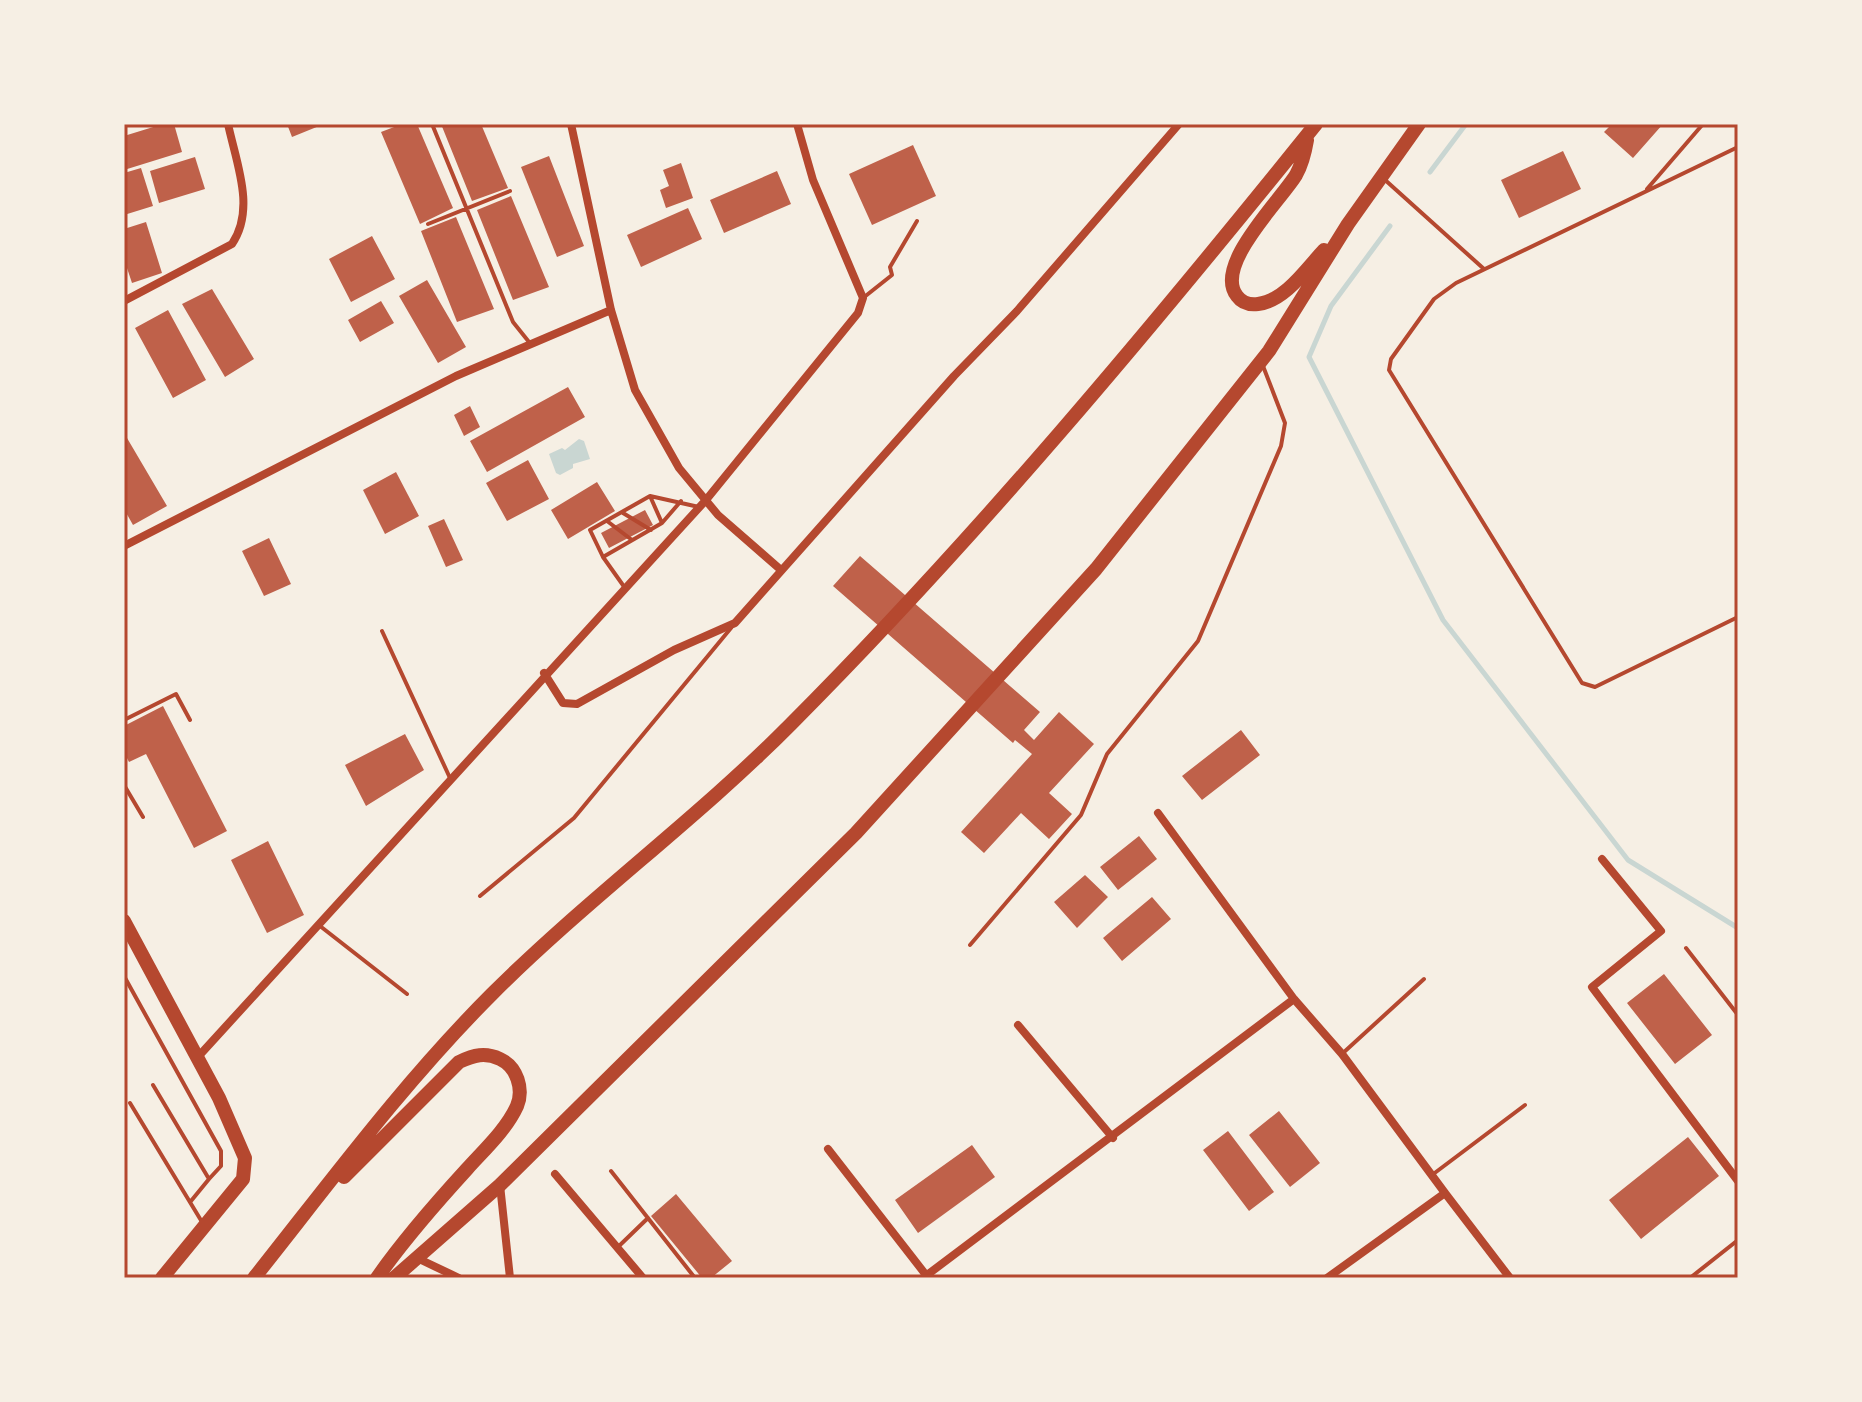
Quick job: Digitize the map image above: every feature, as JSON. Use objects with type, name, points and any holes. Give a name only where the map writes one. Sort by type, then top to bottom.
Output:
[{"type":"main road","points":[[394,1278],[500,1185],[856,833],[1096,569],[1261,360],[1348,224],[1419,124]]},
{"type":"main road","points":[[1312,130],[1298,173],[1239,252],[1231,272],[1238,299],[1249,304],[1261,304],[1276,298],[1348,224]]},
{"type":"main road","points":[[254,1278],[424,1063],[495,990],[788,727],[897,614],[1104,381],[1312,130]]},
{"type":"main road","points":[[124,921],[197,1058],[245,1158],[243,1179],[162,1278]]},
{"type":"main road","points":[[302,1217],[459,1062],[475,1055],[492,1056],[508,1063],[517,1077],[521,1092],[509,1119],[401,1243],[377,1278]]},
{"type":"street","points":[[124,301],[232,244],[238,234],[246,212],[228,124]]},
{"type":"street","points":[[571,124],[611,310],[635,390],[702,503],[781,570]]},
{"type":"street","points":[[197,1058],[451,780],[544,673],[702,503],[858,313],[863,298],[813,180],[797,124]]},
{"type":"street","points":[[544,673],[563,703],[577,704],[674,650],[735,623],[954,376],[1017,311],[1179,124]]},
{"type":"street","points":[[124,546],[456,376],[611,310]]},
{"type":"street","points":[[1158,813],[1294,999],[1342,1054],[1510,1278]]},
{"type":"street","points":[[1602,859],[1661,931],[1592,987],[1738,1181]]},
{"type":"street","points":[[828,1149],[925,1277],[1294,999]]},
{"type":"street","points":[[1018,1025],[1113,1138]]},
{"type":"street","points":[[555,1174],[643,1278]]},
{"type":"street","points":[[500,1185],[510,1278]]},
{"type":"street","points":[[1327,1278],[1445,1193]]},
{"type":"street","points":[[417,1258],[459,1278]]},
{"type":"lane","points":[[432,124],[513,322],[531,344]]},
{"type":"lane","points":[[1646,191],[1703,124]]},
{"type":"lane","points":[[1738,147],[1484,269],[1434,299],[1391,359],[1389,370],[1582,683],[1595,687],[1738,617]]},
{"type":"lane","points":[[1382,177],[1432,218],[1484,269]]},
{"type":"lane","points":[[428,224],[510,191]]},
{"type":"lane","points":[[863,298],[892,275],[890,267],[917,221]]},
{"type":"lane","points":[[970,945],[1081,815],[1107,754],[1198,641],[1281,446],[1285,423],[1261,360]]},
{"type":"lane","points":[[625,588],[603,557],[590,530],[650,496],[702,503]]},
{"type":"lane","points":[[650,496],[662,523]]},
{"type":"lane","points":[[603,557],[662,523],[681,501]]},
{"type":"lane","points":[[623,513],[651,530]]},
{"type":"lane","points":[[607,521],[632,540]]},
{"type":"lane","points":[[480,896],[574,818],[735,623]]},
{"type":"lane","points":[[382,631],[451,780]]},
{"type":"lane","points":[[124,720],[176,694],[190,720]]},
{"type":"lane","points":[[124,785],[143,817]]},
{"type":"lane","points":[[318,925],[407,994]]},
{"type":"lane","points":[[1686,948],[1738,1015]]},
{"type":"lane","points":[[124,976],[221,1151],[221,1166],[191,1201]]},
{"type":"lane","points":[[1342,1054],[1424,979]]},
{"type":"lane","points":[[153,1085],[209,1179]]},
{"type":"lane","points":[[130,1103],[205,1227]]},
{"type":"lane","points":[[1432,1175],[1525,1105]]},
{"type":"lane","points":[[611,1171],[695,1278]]},
{"type":"lane","points":[[619,1246],[648,1218]]},
{"type":"lane","points":[[1690,1278],[1738,1240]]},
{"type":"shaded area","points":[[579,439],[584,441],[590,459],[573,464],[573,468],[560,475],[556,473],[549,454],[562,448],[565,450]]},
{"type":"building","points":[[163,124],[174,124],[182,152],[124,170],[124,136]]},
{"type":"building","points":[[287,124],[324,124],[292,137]]},
{"type":"building","points":[[402,124],[417,124],[453,208],[420,224],[381,132]]},
{"type":"building","points":[[441,124],[481,124],[508,188],[472,201]]},
{"type":"building","points":[[1612,124],[1663,124],[1633,158],[1604,132]]},
{"type":"building","points":[[913,145],[936,196],[872,225],[849,174]]},
{"type":"building","points":[[1563,151],[1581,189],[1519,218],[1501,180]]},
{"type":"building","points":[[549,156],[584,246],[557,257],[521,167]]},
{"type":"building","points":[[195,157],[205,189],[159,203],[150,171]]},
{"type":"building","points":[[681,163],[693,198],[666,208],[660,190],[669,186],[663,170]]},
{"type":"building","points":[[141,168],[153,206],[124,215],[124,173]]},
{"type":"building","points":[[777,171],[791,204],[724,233],[710,200]]},
{"type":"building","points":[[511,196],[549,287],[513,300],[477,210]]},
{"type":"building","points":[[688,208],[702,239],[641,267],[627,235]]},
{"type":"building","points":[[456,217],[494,309],[457,322],[421,231]]},
{"type":"building","points":[[146,222],[162,273],[132,283],[124,259],[124,229]]},
{"type":"building","points":[[372,236],[395,279],[351,302],[329,259]]},
{"type":"building","points":[[427,280],[466,347],[438,363],[399,296]]},
{"type":"building","points":[[212,289],[254,359],[225,377],[182,304]]},
{"type":"building","points":[[381,301],[394,323],[360,342],[348,320]]},
{"type":"building","points":[[168,310],[206,380],[173,398],[135,328]]},
{"type":"building","points":[[568,387],[585,417],[487,472],[470,441]]},
{"type":"building","points":[[470,406],[480,427],[464,436],[454,415]]},
{"type":"building","points":[[127,438],[167,506],[133,525],[124,509],[124,440]]},
{"type":"building","points":[[528,460],[549,499],[507,521],[486,483]]},
{"type":"building","points":[[396,472],[419,516],[385,534],[363,490]]},
{"type":"building","points":[[597,482],[615,511],[568,539],[551,510]]},
{"type":"building","points":[[645,510],[653,525],[609,548],[601,533]]},
{"type":"building","points":[[444,519],[463,560],[446,567],[428,526]]},
{"type":"building","points":[[269,538],[291,584],[264,596],[242,551]]},
{"type":"building","points":[[860,556],[1040,712],[1024,730],[1034,740],[1059,712],[1094,744],[1049,793],[1072,814],[1049,839],[1021,813],[984,853],[961,832],[1032,754],[1015,740],[1013,743],[833,586]]},
{"type":"building","points":[[163,706],[227,831],[194,848],[146,754],[129,762],[124,752],[124,726]]},
{"type":"building","points":[[1241,730],[1260,755],[1202,800],[1182,776]]},
{"type":"building","points":[[405,734],[424,770],[366,806],[345,765]]},
{"type":"building","points":[[1139,836],[1157,859],[1118,890],[1100,867]]},
{"type":"building","points":[[268,841],[304,915],[267,933],[231,860]]},
{"type":"building","points":[[1085,875],[1108,897],[1077,928],[1054,902]]},
{"type":"building","points":[[1152,897],[1171,919],[1122,961],[1103,938]]},
{"type":"building","points":[[1664,974],[1712,1035],[1675,1064],[1627,1003]]},
{"type":"building","points":[[1279,1111],[1320,1163],[1290,1187],[1249,1135]]},
{"type":"building","points":[[1228,1131],[1274,1192],[1249,1211],[1203,1150]]},
{"type":"building","points":[[1688,1137],[1719,1176],[1641,1239],[1609,1200]]},
{"type":"building","points":[[972,1145],[995,1177],[918,1233],[895,1200]]},
{"type":"building","points":[[676,1194],[732,1261],[711,1278],[702,1278],[651,1216]]},
{"type":"waterway","points":[[1430,172],[1466,124]]},
{"type":"waterway","points":[[1390,226],[1331,306],[1309,357],[1443,620],[1628,860],[1738,928]]}]
